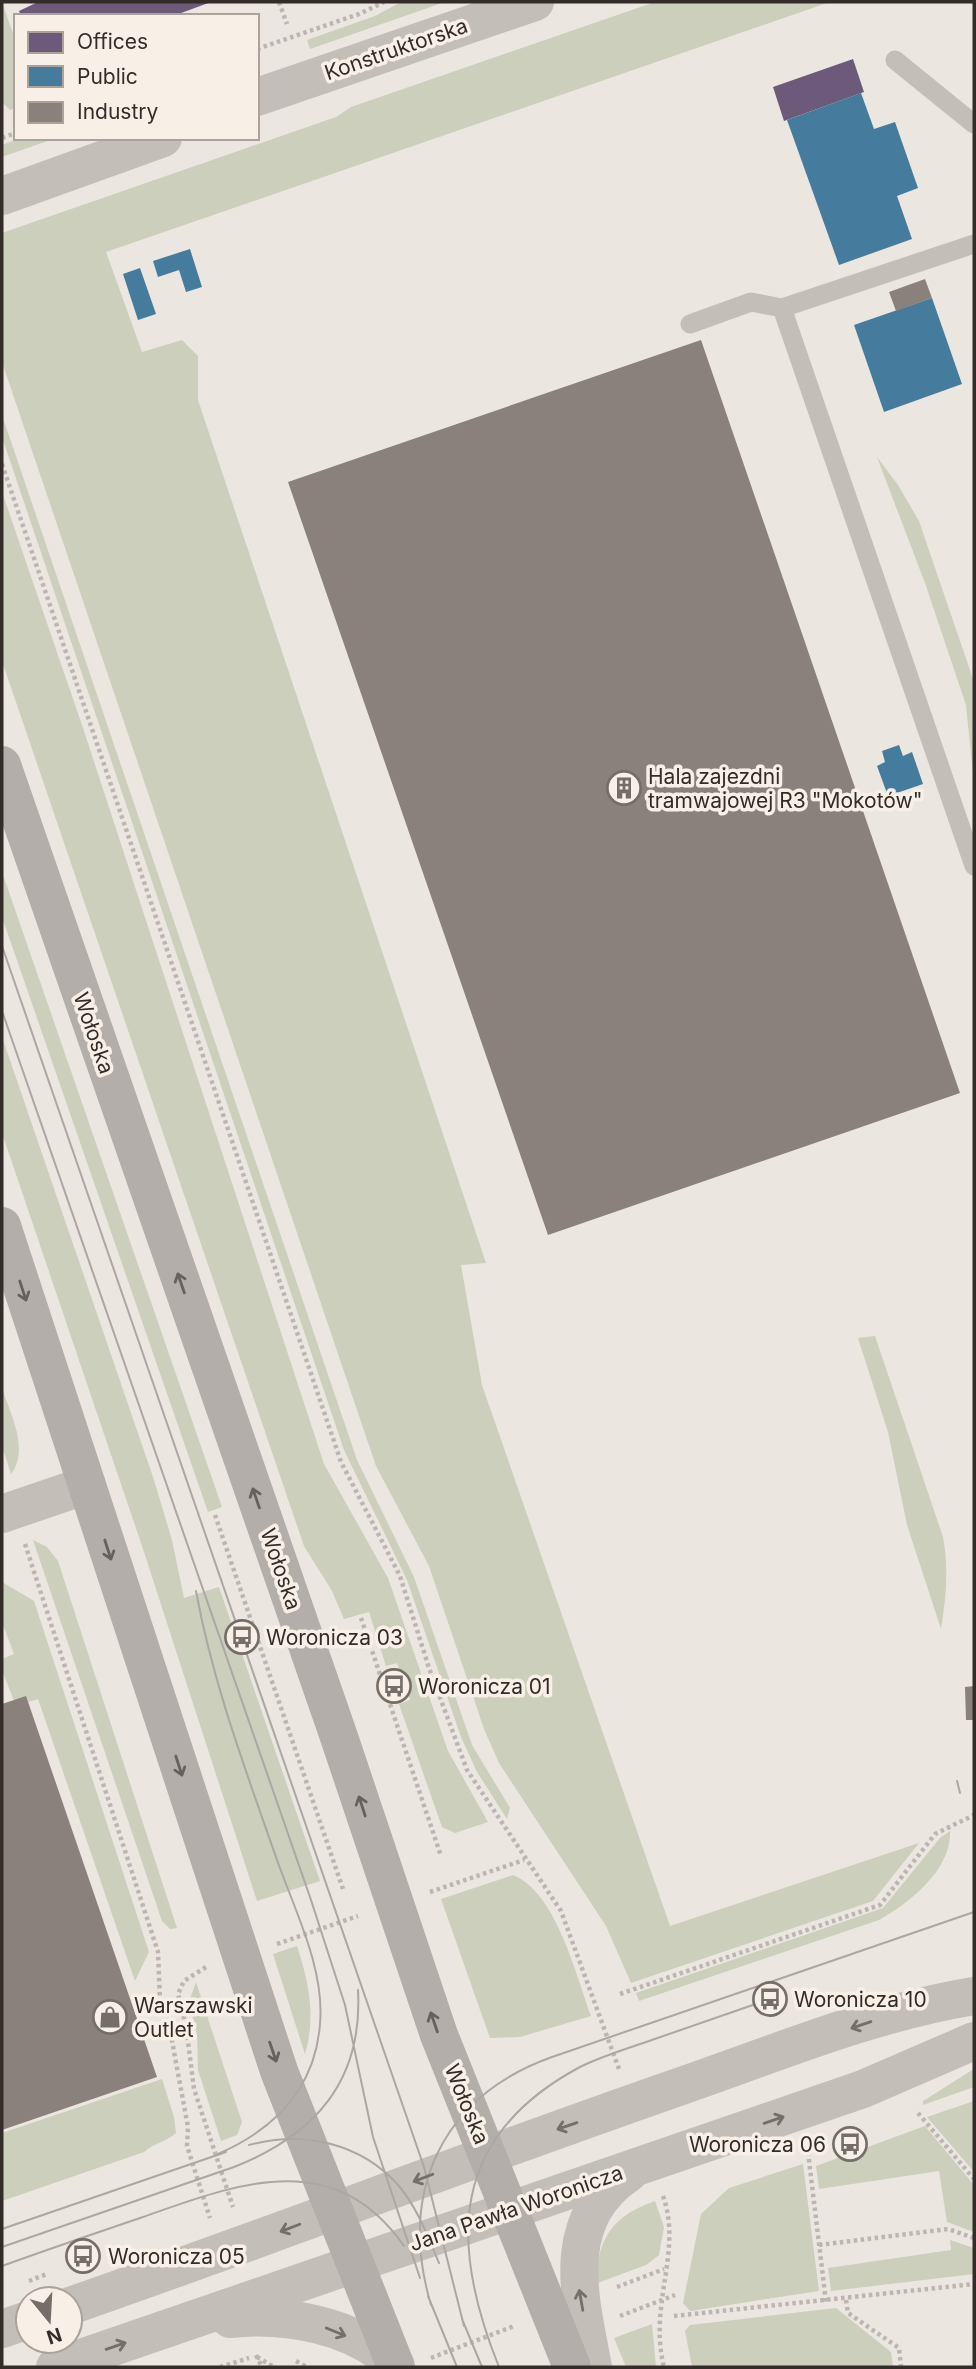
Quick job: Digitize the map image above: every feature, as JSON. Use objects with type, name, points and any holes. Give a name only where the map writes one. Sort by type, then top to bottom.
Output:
[{"type":"main road","name":"Wołoska","points":[[2,765],[339,1737],[439,2035],[509,2211],[565,2306],[572,2367]]},
{"type":"main road","points":[[2,1226],[279,2071],[355,2264],[407,2363]]},
{"type":"street","name":"Konstruktorska","points":[[259,96],[535,2]]},
{"type":"street","points":[[2,197],[158,140]]},
{"type":"street","points":[[8,1512],[87,1485]]},
{"type":"street","points":[[84,2301],[234,2249],[486,2154],[892,2015],[974,1996]]},
{"type":"street","name":"Jana Pawła Woronicza","points":[[55,2367],[863,2089],[974,2041]]},
{"type":"street","points":[[593,2367],[565,2306],[586,2230],[607,2193],[640,2166]]},
{"type":"street","points":[[176,2325],[257,2317],[326,2328],[407,2363]]},
{"type":"lane","points":[[895,60],[974,124]]},
{"type":"lane","points":[[690,324],[751,302],[782,308],[974,244]]},
{"type":"lane","points":[[782,308],[974,866]]},
{"type":"path","points":[[279,2],[286,24]]},
{"type":"path","points":[[259,48],[359,14],[384,2]]},
{"type":"path","points":[[2,464],[341,1462],[400,1576],[429,1668],[467,1770],[561,1911],[617,2062]]},
{"type":"path","points":[[8,1512],[158,1952],[160,2000],[172,2041],[188,2127],[187,2146],[234,2249]]},
{"type":"path","points":[[215,1516],[343,1889]]},
{"type":"path","points":[[361,1618],[441,1856]]},
{"type":"path","points":[[620,1994],[880,1905],[935,1834],[974,1815]]},
{"type":"path","points":[[435,1891],[525,1860]]},
{"type":"path","points":[[267,1947],[348,1920]]},
{"type":"path","points":[[198,1970],[184,1982],[178,1994],[188,2038],[190,2074],[234,2249]]},
{"type":"path","points":[[918,2113],[974,2179]]},
{"type":"path","points":[[808,2152],[826,2302]]},
{"type":"path","points":[[663,2196],[671,2225],[659,2301],[664,2367]]},
{"type":"path","points":[[819,2245],[948,2229],[974,2238]]},
{"type":"path","points":[[407,2363],[665,2268]]},
{"type":"path","points":[[674,2316],[846,2300],[974,2284]]},
{"type":"path","points":[[614,2318],[675,2295]]},
{"type":"path","points":[[846,2300],[848,2313],[899,2348],[901,2367]]},
{"type":"path","points":[[257,2317],[256,2356],[262,2367]]},
{"type":"path","points":[[257,2317],[286,2356],[307,2367]]},
{"type":"path","points":[[220,2367],[256,2356],[274,2367]]},
{"type":"green space","points":[[2,2],[14,36],[14,109],[10,110],[2,102]]},
{"type":"green space","points":[[401,2],[445,2],[310,49],[307,40],[375,16]]},
{"type":"green space","points":[[655,2],[830,2],[106,252],[142,352],[182,340],[198,356],[198,400],[486,1263],[461,1265],[482,1385],[670,1926],[919,1843],[873,1901],[631,1983],[606,1926],[499,1763],[484,1729],[429,1566],[376,1466],[2,362],[2,233],[336,117],[351,107]]},
{"type":"green space","points":[[16,140],[50,140],[2,157],[2,145]]},
{"type":"green space","points":[[2,415],[357,1460],[414,1577],[472,1745],[510,1808],[507,1819],[477,1772],[461,1737],[407,1580],[344,1450],[2,437]]},
{"type":"green space","points":[[877,457],[898,485],[919,521],[974,682],[974,783],[966,705],[925,583]]},
{"type":"green space","points":[[2,492],[83,728],[324,1464],[388,1578],[448,1751],[488,1822],[455,1833],[442,1827],[399,1704],[410,1700],[397,1663],[386,1666],[369,1612],[344,1619],[332,1591],[304,1546],[2,661]]},
{"type":"green space","points":[[2,872],[222,1507],[208,1512],[2,917]]},
{"type":"green space","points":[[2,1037],[153,1477],[172,1540],[184,1598],[219,1587],[320,1881],[257,1901],[143,1549],[2,1133]]},
{"type":"green space","points":[[875,1336],[943,1537],[946,1583],[941,1629],[907,1525],[888,1432],[858,1338]]},
{"type":"green space","points":[[2,1388],[19,1443],[19,1454],[11,1474],[2,1446]]},
{"type":"green space","points":[[33,1540],[47,1547],[58,1561],[177,1928],[170,1929],[162,1921]]},
{"type":"green space","points":[[2,1582],[34,1601],[149,1952],[135,1981],[38,1699],[16,1706],[2,1670],[2,1659],[14,1654],[2,1622]]},
{"type":"green space","points":[[950,1831],[949,1845],[936,1872],[915,1895],[879,1920],[639,2001],[636,1993],[883,1908],[940,1838]]},
{"type":"green space","points":[[513,1875],[528,1884],[553,1916],[591,2016],[520,2037],[490,2038],[441,1899]]},
{"type":"green space","points":[[297,1946],[310,2000],[310,2026],[305,2054],[273,1954]]},
{"type":"green space","points":[[196,1982],[242,2122],[237,2135],[221,2141],[198,2070],[197,2034],[189,2002]]},
{"type":"green space","points":[[974,2069],[974,2087],[923,2105],[923,2101]]},
{"type":"green space","points":[[162,2079],[176,2133],[144,2152],[2,2201],[2,2133]]},
{"type":"green space","points":[[974,2101],[974,2172],[927,2117]]},
{"type":"green space","points":[[925,2126],[974,2185],[974,2232],[947,2222],[939,2171],[819,2189],[816,2166]]},
{"type":"green space","points":[[803,2164],[819,2291],[690,2311],[683,2303],[701,2214],[729,2188]]},
{"type":"green space","points":[[655,2201],[664,2227],[659,2255],[646,2265],[595,2284],[600,2253],[610,2231],[628,2214]]},
{"type":"green space","points":[[950,2240],[974,2248],[974,2274],[831,2291],[828,2268],[951,2250]]},
{"type":"green space","points":[[836,2308],[891,2352],[893,2367],[692,2367],[685,2331],[690,2325]]},
{"type":"green space","points":[[652,2324],[656,2367],[626,2367],[614,2338]]},
{"type":"building: Offices","points":[[38,2],[211,2],[178,14],[20,14],[19,11]]},
{"type":"building: Offices","points":[[853,59],[864,92],[784,121],[773,87]]},
{"type":"building: Public","points":[[861,93],[874,129],[895,122],[918,188],[897,196],[912,239],[839,265],[787,120]]},
{"type":"building: Public","points":[[190,249],[202,287],[186,292],[179,270],[158,277],[153,261]]},
{"type":"building: Public","points":[[140,268],[156,314],[138,320],[123,274]]},
{"type":"building: Public","points":[[932,298],[962,384],[884,412],[854,325]]},
{"type":"building: Public","points":[[899,745],[903,756],[912,752],[923,784],[888,796],[877,766],[885,762],[882,751]]},
{"type":"building: Industry","points":[[925,279],[932,298],[896,311],[889,292]]},
{"type":"building: Industry","name":"Hala zajezdni tramwajowej R3 \"Mokotów\"","points":[[701,340],[960,1093],[548,1235],[288,482]]},
{"type":"building: Industry","points":[[974,1686],[974,1720],[966,1720],[965,1687]]},
{"type":"building: Industry","points":[[26,1696],[157,2077],[2,2130],[2,1704]]},
{"type":"tram line","points":[[2,946],[424,2167],[464,2326]]},
{"type":"tram line","points":[[2,1011],[311,1900],[345,2005],[373,2137],[420,2278]]},
{"type":"tram line","points":[[196,1591],[221,1694],[307,1940],[318,1982],[320,2003],[317,2047],[301,2087],[274,2119],[239,2144],[218,2154]]},
{"type":"tram line","points":[[957,1781],[960,1793]]},
{"type":"tram line","points":[[431,2305],[422,2264],[420,2225],[425,2188],[437,2154],[456,2124],[481,2097],[513,2075],[552,2057],[974,1912]]},
{"type":"tram line","points":[[2,2247],[234,2167],[288,2139],[310,2121],[328,2101],[342,2078],[352,2052],[358,1990]]},
{"type":"tram line","points":[[499,2367],[472,2278],[468,2236],[472,2197],[484,2160],[505,2126],[537,2095],[580,2067],[770,1999]]},
{"type":"tram line","points":[[249,2145],[290,2139],[310,2140],[349,2150],[367,2159],[384,2171],[406,2195],[422,2223],[439,2263]]},
{"type":"tram line","points":[[2,2229],[226,2152]]},
{"type":"tram line","points":[[2,2266],[213,2193],[282,2181],[315,2184],[346,2194],[376,2214],[404,2246]]},
{"type":"tram line","points":[[428,2296],[457,2367]]},
{"type":"tram line","points":[[462,2319],[482,2367]]},
{"type":"place","name":"Hala zajezdni tramwajowej R3 \"Mokotów\"","points":[[624,788]]},
{"type":"place","name":"Woronicza 03","points":[[242,1637]]},
{"type":"place","name":"Woronicza 01","points":[[394,1686]]},
{"type":"place","name":"Woronicza 10","points":[[770,1999]]},
{"type":"place","name":"Warszawski Outlet","points":[[110,2017]]},
{"type":"place","name":"Woronicza 06","points":[[850,2144]]},
{"type":"place","name":"Woronicza 05","points":[[83,2256]]}]
